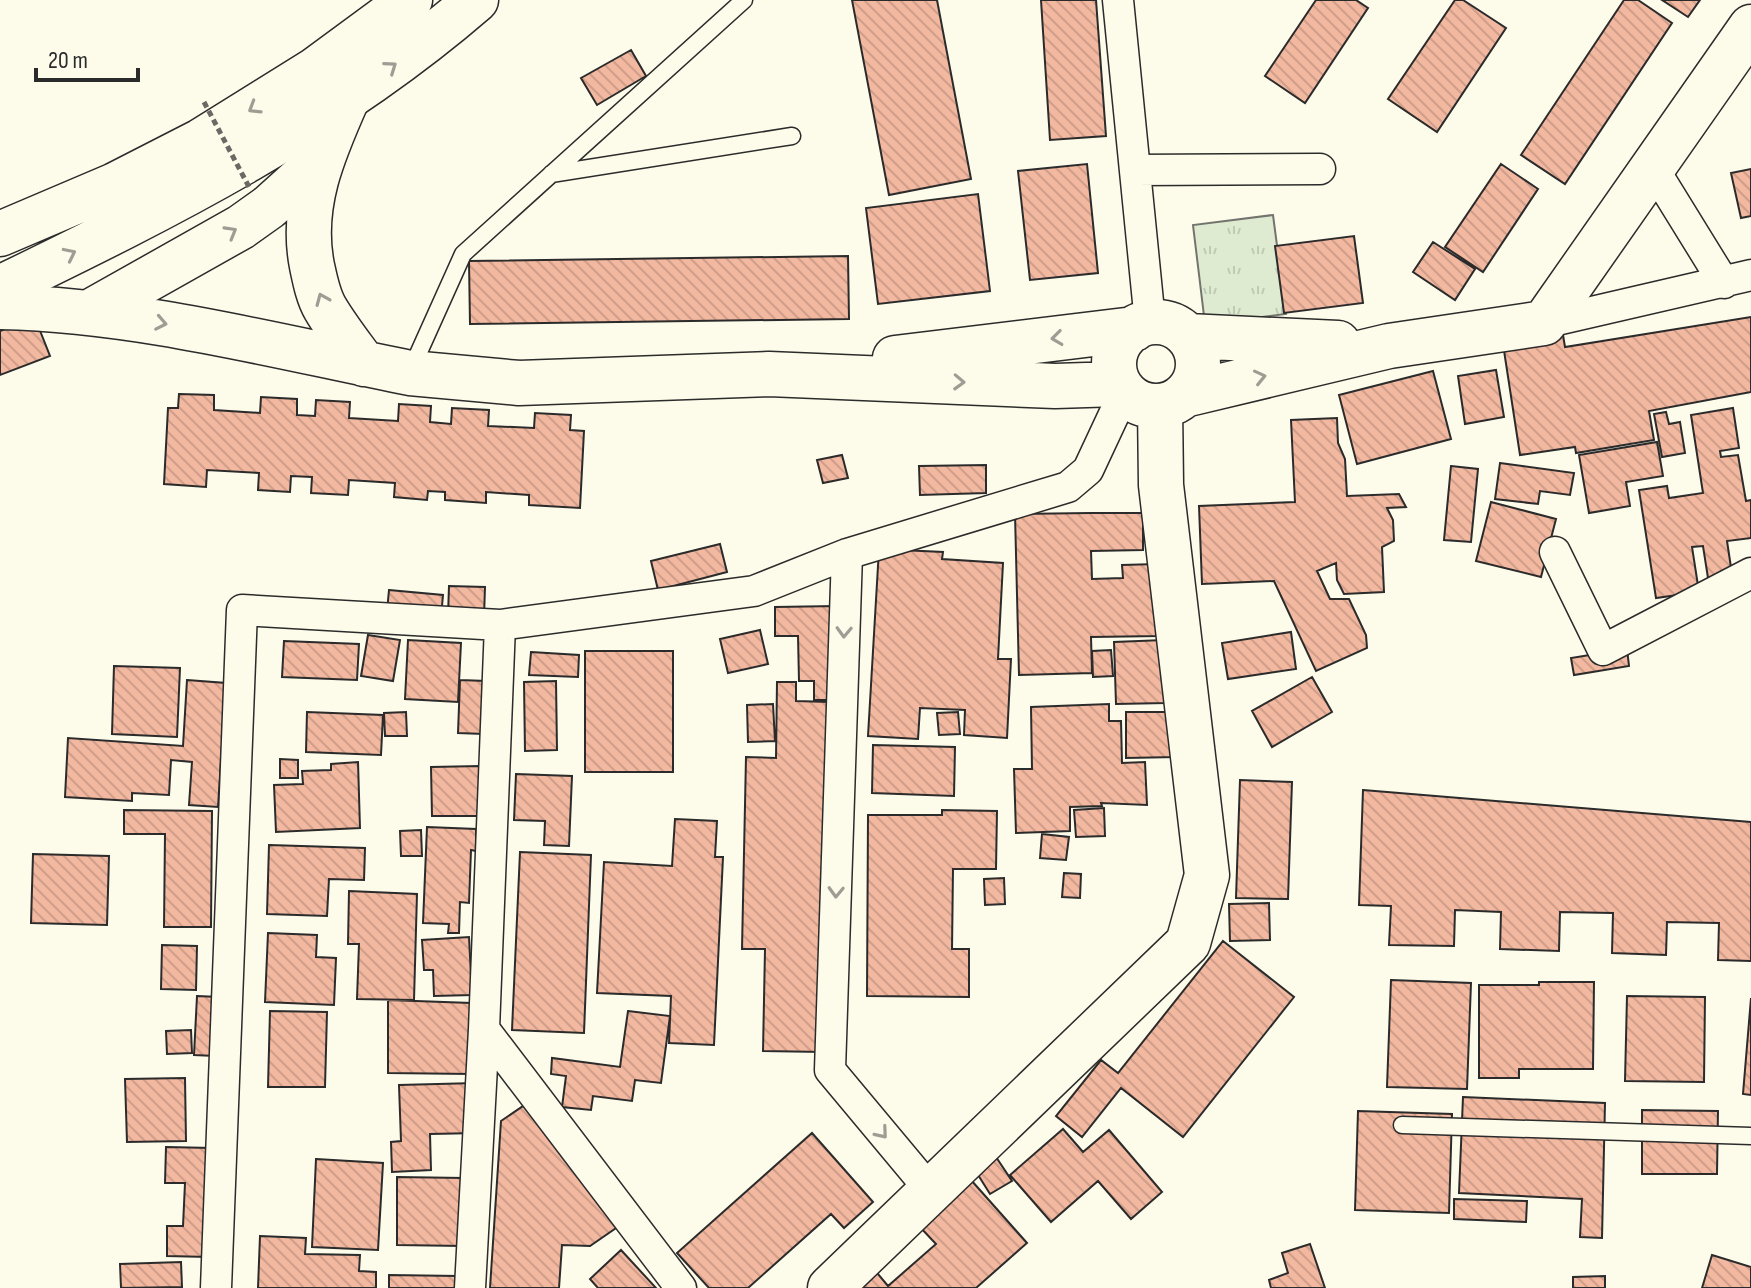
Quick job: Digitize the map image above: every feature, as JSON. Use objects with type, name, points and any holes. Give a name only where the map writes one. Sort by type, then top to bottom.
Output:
[{"type":"main road","points":[[0,234],[115,185],[201,141],[315,70],[410,0]]},
{"type":"main road","points":[[0,288],[221,177],[347,99],[432,38],[476,0]]},
{"type":"main road","points":[[0,307],[128,317],[410,373],[519,383],[769,374],[1055,386],[1146,394],[1389,346],[1544,323],[1751,27]]},
{"type":"main road","points":[[347,99],[320,161],[310,209],[310,256],[324,306],[364,364]]},
{"type":"main road","points":[[90,312],[241,227],[269,207],[320,161]]},
{"type":"main road","points":[[769,374],[1157,329],[1389,346]]},
{"type":"main road","points":[[830,1288],[1188,943],[1207,875],[1161,485],[1146,394],[1113,363],[1119,343],[1157,329],[1196,350],[1198,366],[1194,382],[1146,394]]},
{"type":"street","points":[[1118,0],[1135,170],[1157,329]]},
{"type":"street","points":[[1544,323],[1738,279],[1653,168]]},
{"type":"street","points":[[1135,170],[1320,169]]},
{"type":"street","points":[[216,1288],[242,610],[500,625],[754,591],[847,554],[1068,487],[1088,470],[1146,394]]},
{"type":"street","points":[[1555,552],[1603,650],[1751,573]]},
{"type":"street","points":[[847,554],[830,1070],[931,1191]]},
{"type":"street","points":[[470,1288],[500,625]]},
{"type":"street","points":[[484,1029],[681,1288]]},
{"type":"lane","points":[[410,373],[463,254],[744,0]]},
{"type":"lane","points":[[551,174],[792,136]]},
{"type":"lane","points":[[1402,1125],[1751,1136]]},
{"type":"path","points":[[204,102],[249,187]]},
{"type":"green space","points":[[1273,215],[1286,314],[1205,324],[1193,225]]},
{"type":"building","points":[[852,0],[937,0],[971,179],[889,195]]},
{"type":"building","points":[[1041,0],[1096,0],[1106,136],[1050,140]]},
{"type":"building","points":[[1316,0],[1356,0],[1368,8],[1305,103],[1265,76]]},
{"type":"building","points":[[1455,0],[1463,0],[1506,28],[1437,132],[1388,99]]},
{"type":"building","points":[[1624,0],[1638,0],[1672,23],[1565,184],[1521,155]]},
{"type":"building","points":[[1662,0],[1700,0],[1688,17]]},
{"type":"building","points":[[631,50],[646,76],[597,105],[581,78]]},
{"type":"building","points":[[1087,164],[1098,273],[1030,280],[1018,171]]},
{"type":"building","points":[[1501,164],[1538,189],[1483,272],[1445,247]]},
{"type":"building","points":[[1751,169],[1751,216],[1741,218],[1731,173]]},
{"type":"building","points":[[978,194],[990,291],[878,304],[866,208]]},
{"type":"building","points":[[1354,236],[1363,303],[1284,313],[1275,246]]},
{"type":"building","points":[[1433,242],[1475,269],[1455,300],[1413,272]]},
{"type":"building","points":[[848,256],[849,319],[470,324],[469,261]]},
{"type":"building","points":[[1751,317],[1751,392],[1649,411],[1654,440],[1576,453],[1575,447],[1520,455],[1503,344],[1563,335],[1565,347]]},
{"type":"building","points":[[35,318],[50,356],[0,375],[0,331]]},
{"type":"building","points":[[1496,370],[1504,417],[1465,424],[1458,376]]},
{"type":"building","points":[[1433,371],[1451,439],[1357,464],[1339,395]]},
{"type":"building","points":[[179,394],[214,395],[214,410],[260,413],[261,397],[297,399],[297,415],[315,416],[316,400],[350,402],[349,418],[398,421],[399,404],[431,406],[430,422],[451,424],[452,408],[489,410],[488,426],[534,428],[535,413],[571,415],[570,430],[584,431],[580,508],[529,505],[529,495],[486,492],[486,503],[445,500],[445,492],[428,491],[427,500],[394,497],[395,483],[349,480],[348,495],[311,493],[312,477],[291,476],[290,492],[258,490],[259,473],[207,470],[206,487],[164,484],[168,408],[178,408]]},
{"type":"building","points":[[1733,408],[1739,448],[1720,451],[1721,457],[1738,455],[1746,501],[1751,500],[1751,538],[1727,541],[1732,574],[1708,578],[1703,546],[1692,547],[1699,592],[1656,598],[1639,490],[1667,486],[1669,498],[1703,493],[1691,415]]},
{"type":"building","points":[[1666,412],[1669,424],[1680,422],[1685,453],[1662,457],[1654,414]]},
{"type":"building","points":[[1337,418],[1338,443],[1345,459],[1347,496],[1399,494],[1406,507],[1387,508],[1393,520],[1394,541],[1382,547],[1384,592],[1344,594],[1337,580],[1336,563],[1317,571],[1330,599],[1349,599],[1366,635],[1367,648],[1316,671],[1274,581],[1202,584],[1199,506],[1295,502],[1291,420]]},
{"type":"building","points":[[1657,442],[1663,476],[1626,482],[1630,506],[1589,513],[1579,455]]},
{"type":"building","points":[[842,455],[848,478],[823,483],[817,460]]},
{"type":"building","points":[[1500,463],[1574,473],[1570,495],[1540,491],[1538,504],[1495,499]]},
{"type":"building","points":[[986,465],[986,493],[920,495],[919,466]]},
{"type":"building","points":[[1451,466],[1478,469],[1471,542],[1444,540]]},
{"type":"building","points":[[1491,502],[1556,519],[1541,577],[1476,561]]},
{"type":"building","points":[[1143,513],[1143,550],[1091,551],[1092,579],[1123,578],[1122,565],[1157,564],[1159,636],[1091,637],[1092,673],[1019,675],[1015,514]]},
{"type":"building","points":[[720,544],[727,572],[658,590],[651,561]]},
{"type":"building","points":[[879,549],[943,552],[942,559],[1003,563],[998,659],[1011,659],[1007,738],[964,735],[965,710],[920,708],[918,739],[868,736]]},
{"type":"building","points":[[449,586],[485,587],[484,617],[448,616]]},
{"type":"building","points":[[389,590],[443,595],[441,617],[387,611]]},
{"type":"building","points":[[836,606],[838,700],[814,700],[814,681],[799,681],[798,636],[775,636],[775,607]]},
{"type":"building","points":[[760,630],[768,664],[728,673],[720,639]]},
{"type":"building","points":[[1291,632],[1296,669],[1228,679],[1222,643]]},
{"type":"building","points":[[368,635],[400,640],[393,681],[361,676]]},
{"type":"building","points":[[408,640],[461,643],[458,702],[405,699]]},
{"type":"building","points":[[1164,640],[1166,703],[1116,704],[1114,642]]},
{"type":"building","points":[[284,641],[359,644],[357,680],[282,677]]},
{"type":"building","points":[[1627,649],[1629,666],[1574,675],[1571,658]]},
{"type":"building","points":[[1111,650],[1113,676],[1093,677],[1092,651]]},
{"type":"building","points":[[585,651],[673,651],[673,772],[585,772]]},
{"type":"building","points":[[531,652],[579,655],[578,677],[529,675]]},
{"type":"building","points":[[114,666],[180,668],[177,737],[112,734]]},
{"type":"building","points":[[1312,677],[1332,712],[1272,747],[1252,711]]},
{"type":"building","points":[[187,680],[226,683],[218,807],[189,805],[192,762],[171,760],[169,795],[132,793],[132,801],[65,797],[68,738],[183,746]]},
{"type":"building","points":[[460,680],[486,681],[484,734],[458,733]]},
{"type":"building","points":[[556,681],[557,750],[525,751],[524,682]]},
{"type":"building","points":[[777,682],[796,682],[796,701],[830,702],[823,1052],[763,1051],[765,949],[742,949],[746,757],[776,758]]},
{"type":"building","points":[[773,704],[775,741],[748,742],[747,705]]},
{"type":"building","points":[[1109,704],[1109,721],[1121,721],[1122,763],[1145,762],[1147,805],[1101,803],[1102,806],[1070,807],[1070,831],[1016,833],[1014,769],[1032,769],[1031,707]]},
{"type":"building","points":[[307,712],[383,715],[381,755],[306,752]]},
{"type":"building","points":[[406,712],[407,736],[385,736],[384,713]]},
{"type":"building","points":[[958,712],[960,734],[939,735],[937,713]]},
{"type":"building","points":[[1126,712],[1176,712],[1176,757],[1126,758]]},
{"type":"building","points":[[873,745],[955,747],[954,796],[872,793]]},
{"type":"building","points":[[280,759],[298,760],[298,778],[280,778]]},
{"type":"building","points":[[358,762],[360,828],[276,832],[274,785],[303,784],[302,771],[331,770],[331,764]]},
{"type":"building","points":[[480,766],[481,816],[432,816],[431,767]]},
{"type":"building","points":[[516,774],[572,776],[569,846],[544,845],[545,821],[514,820]]},
{"type":"building","points":[[1240,780],[1292,782],[1288,899],[1236,898]]},
{"type":"building","points":[[1363,790],[1751,822],[1751,961],[1718,960],[1719,923],[1667,922],[1666,955],[1612,953],[1613,913],[1560,912],[1559,951],[1500,949],[1501,912],[1455,910],[1454,946],[1389,945],[1391,906],[1359,905]]},
{"type":"building","points":[[1104,808],[1105,836],[1076,837],[1074,810]]},
{"type":"building","points":[[124,810],[212,811],[211,927],[164,927],[165,834],[124,834]]},
{"type":"building","points":[[942,810],[997,811],[996,869],[953,869],[952,949],[969,949],[969,997],[867,996],[868,815],[942,815]]},
{"type":"building","points":[[675,819],[717,821],[715,857],[723,857],[714,1045],[669,1043],[671,996],[597,993],[604,862],[672,866]]},
{"type":"building","points":[[427,827],[476,829],[476,851],[471,850],[469,903],[460,902],[459,933],[448,933],[449,924],[423,923]]},
{"type":"building","points":[[421,830],[422,856],[401,856],[400,831]]},
{"type":"building","points":[[1042,834],[1069,837],[1066,860],[1040,858]]},
{"type":"building","points":[[269,845],[365,848],[364,880],[329,879],[327,916],[267,914]]},
{"type":"building","points":[[520,852],[591,855],[584,1033],[512,1030]]},
{"type":"building","points":[[33,854],[109,856],[107,925],[31,923]]},
{"type":"building","points":[[1064,873],[1081,874],[1080,898],[1062,897]]},
{"type":"building","points":[[1004,878],[1005,904],[985,905],[984,879]]},
{"type":"building","points":[[349,891],[417,894],[414,1000],[357,999],[359,944],[348,944]]},
{"type":"building","points":[[1269,903],[1270,940],[1230,941],[1229,904]]},
{"type":"building","points":[[268,933],[317,935],[316,957],[336,958],[334,1005],[265,1002]]},
{"type":"building","points":[[469,937],[472,995],[434,996],[433,970],[424,970],[422,940]]},
{"type":"building","points":[[1223,941],[1294,997],[1183,1137],[1121,1088],[1082,1137],[1056,1116],[1101,1060],[1118,1073]]},
{"type":"building","points":[[162,945],[197,946],[196,990],[161,989]]},
{"type":"building","points":[[1391,980],[1471,983],[1467,1089],[1387,1087]]},
{"type":"building","points":[[1539,982],[1594,982],[1593,1069],[1519,1069],[1519,1078],[1479,1078],[1479,985],[1539,985]]},
{"type":"building","points":[[197,996],[219,997],[215,1056],[194,1055]]},
{"type":"building","points":[[1627,996],[1705,997],[1704,1082],[1625,1081]]},
{"type":"building","points":[[1751,998],[1751,1095],[1743,1094]]},
{"type":"building","points":[[388,1000],[471,1003],[471,1074],[388,1073]]},
{"type":"building","points":[[270,1011],[327,1012],[325,1087],[268,1087]]},
{"type":"building","points":[[628,1011],[670,1016],[661,1083],[635,1080],[632,1101],[593,1096],[591,1110],[562,1107],[566,1076],[551,1074],[552,1058],[620,1067]]},
{"type":"building","points":[[191,1030],[192,1053],[167,1054],[166,1031]]},
{"type":"building","points":[[185,1078],[186,1141],[127,1142],[125,1079]]},
{"type":"building","points":[[476,1083],[478,1133],[430,1134],[431,1170],[392,1172],[391,1142],[401,1141],[399,1085]]},
{"type":"building","points":[[1463,1097],[1605,1103],[1602,1238],[1580,1237],[1582,1199],[1459,1193]]},
{"type":"building","points":[[532,1100],[619,1226],[590,1246],[562,1245],[559,1288],[490,1288],[501,1121]]},
{"type":"building","points":[[1642,1110],[1718,1111],[1717,1174],[1642,1174]]},
{"type":"building","points":[[1358,1111],[1452,1114],[1449,1213],[1355,1210]]},
{"type":"building","points":[[1063,1129],[1083,1152],[1109,1130],[1162,1192],[1131,1219],[1098,1181],[1051,1222],[1010,1175]]},
{"type":"building","points":[[812,1133],[873,1202],[844,1228],[831,1214],[748,1288],[709,1288],[677,1253]]},
{"type":"building","points":[[166,1147],[212,1148],[209,1257],[167,1256],[167,1226],[183,1226],[185,1183],[165,1183]]},
{"type":"building","points":[[996,1157],[1012,1181],[990,1194],[975,1170]]},
{"type":"building","points":[[316,1159],[383,1163],[378,1250],[312,1247]]},
{"type":"building","points":[[397,1177],[464,1178],[463,1246],[397,1245]]},
{"type":"building","points":[[971,1180],[1027,1243],[976,1288],[850,1288],[873,1268],[888,1286],[936,1244],[919,1226]]},
{"type":"building","points":[[1454,1199],[1527,1201],[1526,1222],[1454,1219]]},
{"type":"building","points":[[260,1236],[306,1238],[305,1254],[360,1255],[359,1271],[376,1272],[376,1288],[258,1288]]},
{"type":"building","points":[[1310,1244],[1325,1288],[1271,1288],[1269,1280],[1288,1273],[1282,1253]]},
{"type":"building","points":[[621,1250],[656,1288],[598,1288],[590,1279]]},
{"type":"building","points":[[1712,1255],[1751,1267],[1751,1288],[1702,1288]]},
{"type":"building","points":[[181,1262],[182,1287],[121,1288],[120,1264]]},
{"type":"building","points":[[389,1275],[458,1276],[458,1288],[389,1288]]},
{"type":"building","points":[[1605,1276],[1605,1288],[1573,1288],[1573,1277]]}]
